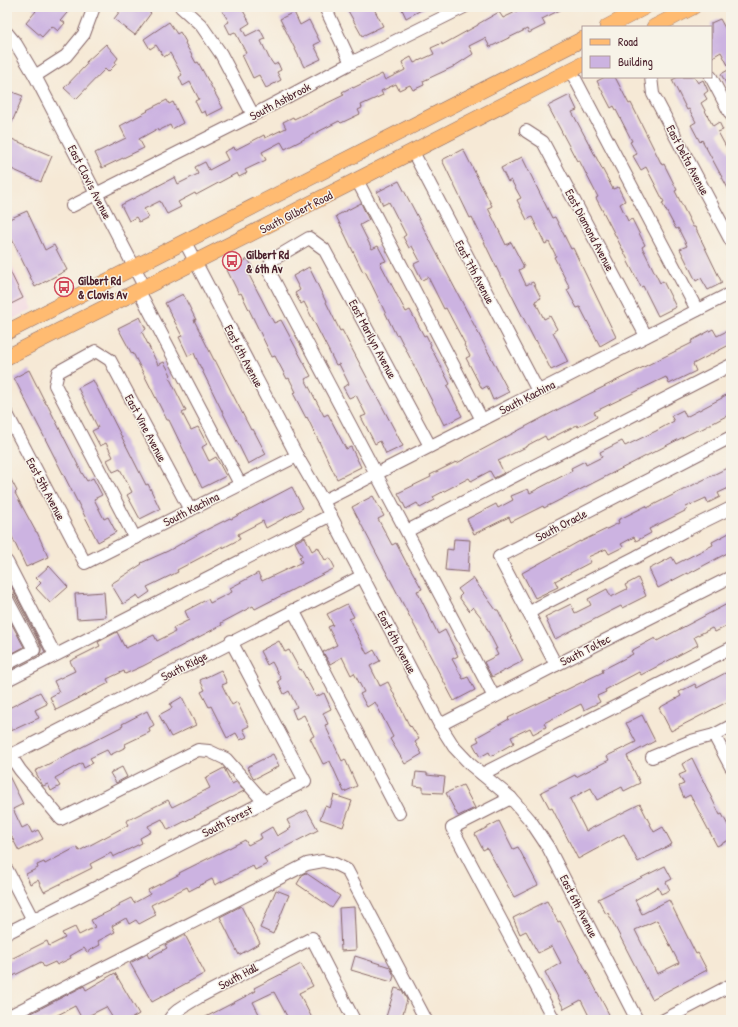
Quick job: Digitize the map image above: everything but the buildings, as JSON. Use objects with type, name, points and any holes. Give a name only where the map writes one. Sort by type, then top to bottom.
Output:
[{"type":"main road","points":[[609,26],[645,7]]},
{"type":"main road","points":[[656,26],[693,7]]},
{"type":"main road","name":"South Gilbert Road","points":[[7,332],[582,41]]},
{"type":"main road","name":"South Gilbert Road","points":[[7,357],[142,290],[577,68]]},
{"type":"street","points":[[35,76],[66,56],[84,34],[94,7]]},
{"type":"street","points":[[181,7],[201,25],[221,54],[253,115]]},
{"type":"street","points":[[325,7],[351,63]]},
{"type":"street","name":"South Ashbrook","points":[[72,206],[253,115],[458,8]]},
{"type":"street","name":"East Clovis Avenue","points":[[7,33],[16,44],[35,76],[96,194],[134,268],[142,290],[240,484]]},
{"type":"street","points":[[577,68],[697,310]]},
{"type":"street","name":"East Delta Avenue","points":[[650,78],[653,94],[731,242]]},
{"type":"street","points":[[712,78],[731,115]]},
{"type":"street","name":"East Diamond Avenue","points":[[526,131],[543,142],[646,336]]},
{"type":"street","name":"East 7th Avenue","points":[[412,152],[538,391]]},
{"type":"street","points":[[357,180],[482,420]]},
{"type":"street","name":"East Marilyn Avenue","points":[[376,474],[268,269],[272,260],[309,238],[324,249],[430,446]]},
{"type":"street","name":"East 6th Avenue","points":[[185,242],[296,456],[331,515],[440,725],[454,747],[471,765],[511,798],[530,820],[548,847],[637,1020]]},
{"type":"street","name":"South Kachina","points":[[323,501],[731,293]]},
{"type":"street","name":"East Vine Avenue","points":[[135,538],[55,385],[58,372],[96,351],[110,360],[190,510]]},
{"type":"street","points":[[407,531],[731,365]]},
{"type":"street","name":"East 5th Avenue","points":[[7,414],[85,563]]},
{"type":"street","name":"South Oracle","points":[[556,665],[499,557],[731,437]]},
{"type":"street","name":"South Kachina","points":[[85,563],[296,456]]},
{"type":"street","points":[[376,474],[494,697]]},
{"type":"street","points":[[529,613],[684,531],[731,508]]},
{"type":"street","points":[[7,680],[331,515]]},
{"type":"street","points":[[7,562],[55,655]]},
{"type":"street","name":"South Ridge","points":[[9,756],[231,641],[362,576]]},
{"type":"street","name":"South Toltec","points":[[440,725],[731,577]]},
{"type":"street","points":[[7,598],[34,650],[7,664]]},
{"type":"street","points":[[293,610],[399,813]]},
{"type":"street","name":"South Forest","points":[[7,933],[305,781],[231,641]]},
{"type":"street","points":[[482,774],[731,648]]},
{"type":"street","points":[[652,757],[691,741],[714,735],[731,726]]},
{"type":"street","points":[[714,735],[731,767]]},
{"type":"street","points":[[9,756],[61,819],[198,750],[209,751],[226,758],[264,802]]},
{"type":"street","points":[[511,798],[452,828],[554,1020]]},
{"type":"street","points":[[7,1017],[306,864],[323,861],[335,864],[347,870],[426,1020]]},
{"type":"street","points":[[7,870],[33,920]]},
{"type":"street","name":"South Hall","points":[[169,1020],[176,1013],[199,997],[312,938],[354,1020]]},
{"type":"street","points":[[664,1020],[731,985]]},
{"type":"shaded area","points":[[7,256],[33,309],[7,322]]},
{"type":"place","name":"Gilbert Rd & 6th Av","points":[[232,261]]},
{"type":"place","name":"Gilbert Rd & Clovis Av","points":[[64,287]]}]
